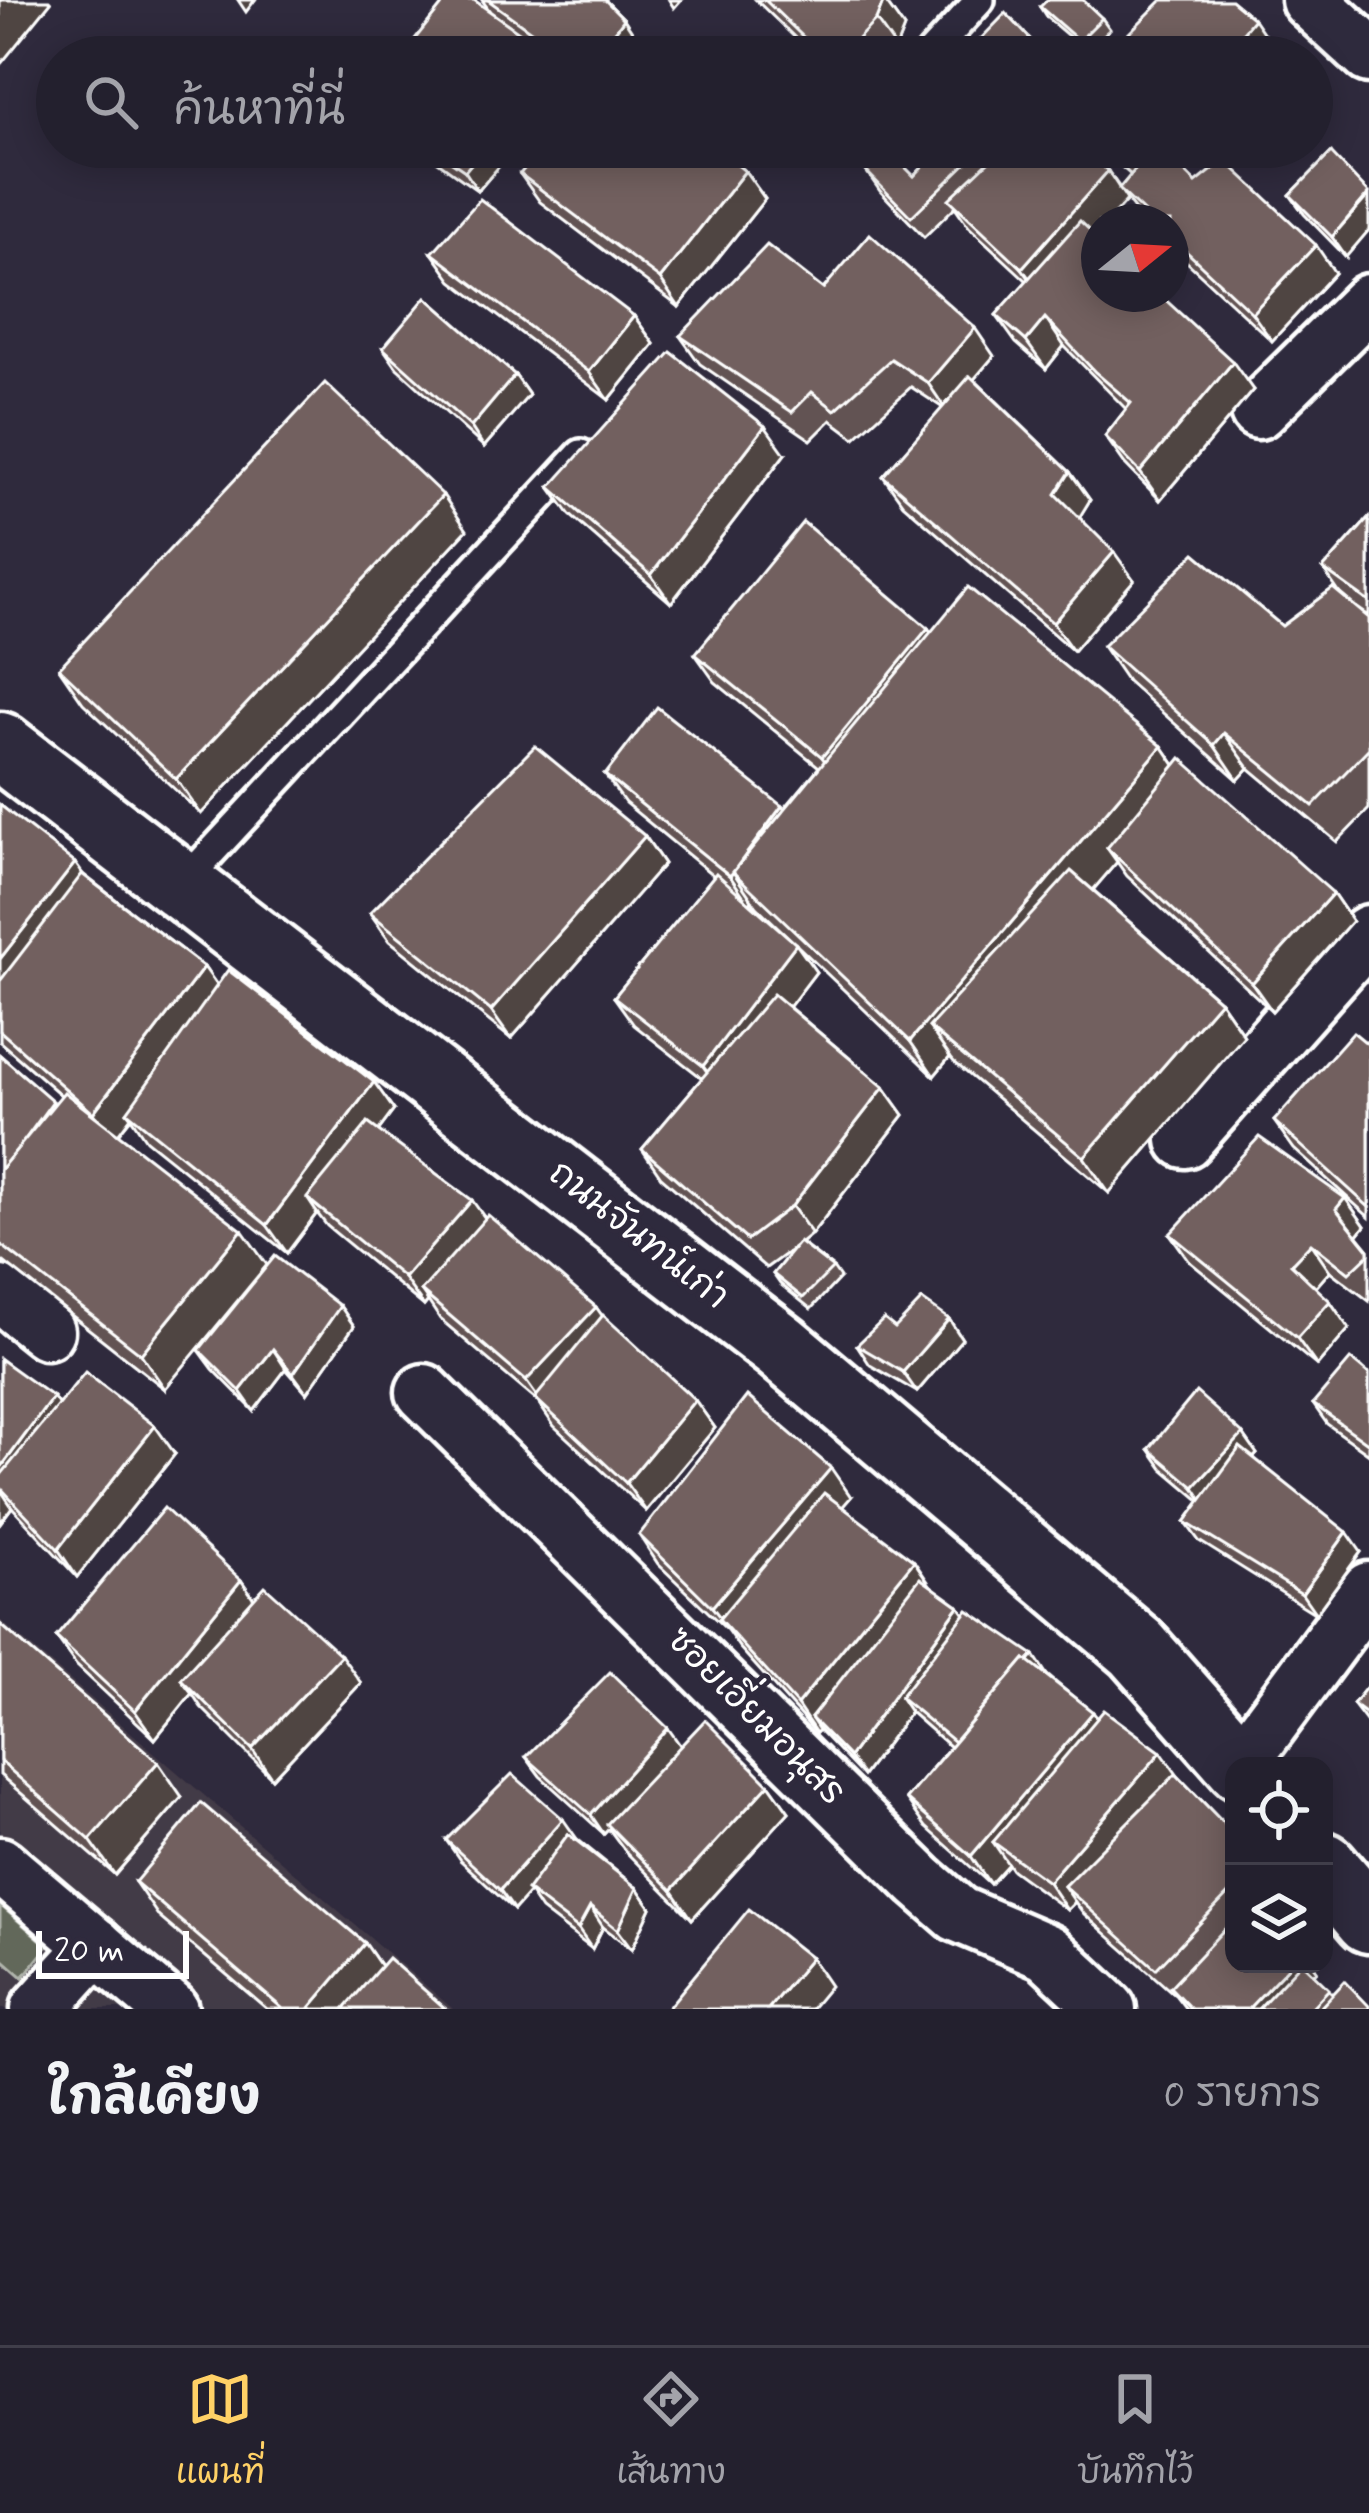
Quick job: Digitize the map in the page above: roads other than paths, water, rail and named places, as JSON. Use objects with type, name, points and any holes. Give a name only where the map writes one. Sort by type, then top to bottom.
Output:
[{"type":"street","points":[[1309,0],[1369,55]]},
{"type":"street","points":[[1258,411],[1369,302]]},
{"type":"street","name":"ถนนจันทน์เก่า","points":[[4,755],[782,1348],[1137,1648],[1233,1757]]},
{"type":"street","points":[[1185,1140],[1369,933]]},
{"type":"street","points":[[0,1294],[46,1330]]},
{"type":"street","name":"ซอยเอี่ยมอนุสร","points":[[424,1392],[920,1881],[958,1914],[1047,1952],[1108,2009]]},
{"type":"street","points":[[1246,1757],[1369,1590]]},
{"type":"street","points":[[0,1864],[170,2009]]},
{"type":"street","points":[[1333,1877],[1369,1919]]},
{"type":"street","points":[[38,2009],[96,1946]]},
{"type":"street","points":[[0,1998],[12,2009]]},
{"type":"lane","points":[[947,36],[980,0]]},
{"type":"lane","points":[[180,886],[595,438]]}]
